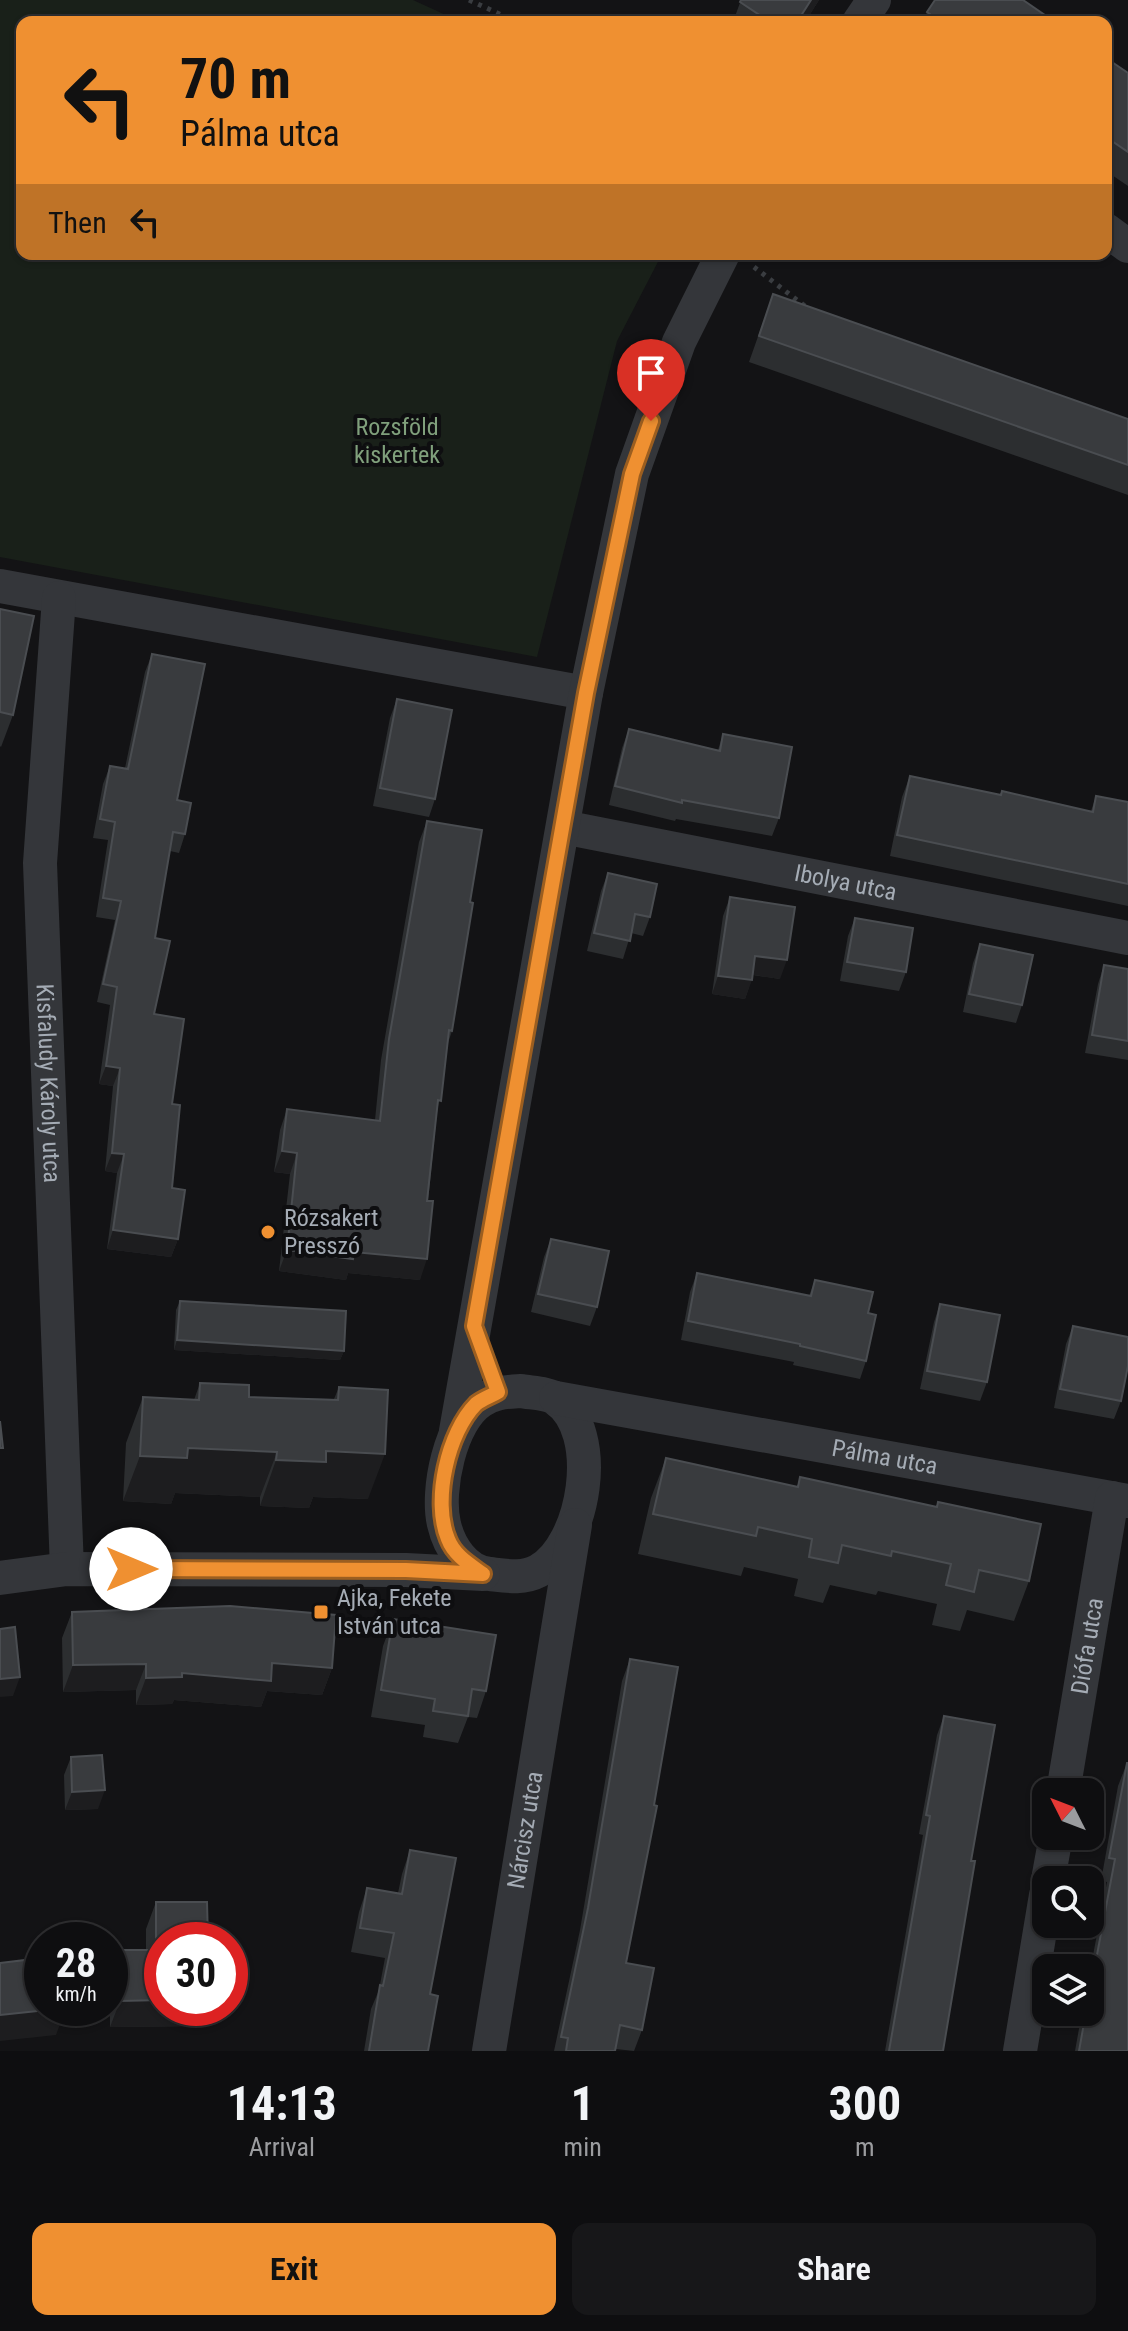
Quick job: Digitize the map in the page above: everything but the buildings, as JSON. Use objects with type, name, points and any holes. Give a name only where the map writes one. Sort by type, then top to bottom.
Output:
[{"type":"street","points":[[483,1574],[461,1558],[448,1540],[442,1516],[442,1488],[456,1431],[586,693],[632,474],[679,342],[735,260]]},
{"type":"street","points":[[0,586],[586,693]]},
{"type":"street","name":"Kisfaludy Károly utca","points":[[59,598],[40,863],[67,1569]]},
{"type":"street","name":"Ibolya utca","points":[[563,827],[1128,938]]},
{"type":"street","points":[[456,1431],[478,1402],[498,1392],[474,1326]]},
{"type":"street","name":"Pálma utca","points":[[498,1392],[521,1391],[1120,1500]]},
{"type":"street","points":[[0,1578],[67,1569],[406,1570],[520,1577],[538,1571],[559,1554],[575,1525],[585,1454],[574,1420],[556,1398]]},
{"type":"street","points":[[585,1454],[640,1414]]},
{"type":"street","name":"Diófa utca","points":[[1066,1778],[1120,1500]]},
{"type":"street","name":"Nárcisz utca","points":[[489,2051],[575,1525]]},
{"type":"street","points":[[406,1570],[448,1540]]},
{"type":"street","points":[[538,1571],[561,1610]]},
{"type":"street","points":[[1020,2051],[1039,1938]]},
{"type":"path","points":[[469,0],[504,16]]},
{"type":"path","points":[[737,260],[811,311]]},
{"type":"green space","name":"Rozsföld kiskertek","points":[[0,0],[413,0],[448,16],[16,16],[16,260],[659,260],[617,341],[537,657],[0,557]]},
{"type":"place","name":"Rózsakert Presszó","points":[[268,1232]]},
{"type":"place","name":"Ajka, Fekete István utca","points":[[321,1612]]},
{"type":"route","points":[[131,1569],[406,1570],[483,1574],[461,1558],[448,1540],[442,1516],[442,1488],[456,1431],[478,1402],[498,1392],[474,1326],[586,693],[632,474],[651,421]]}]
